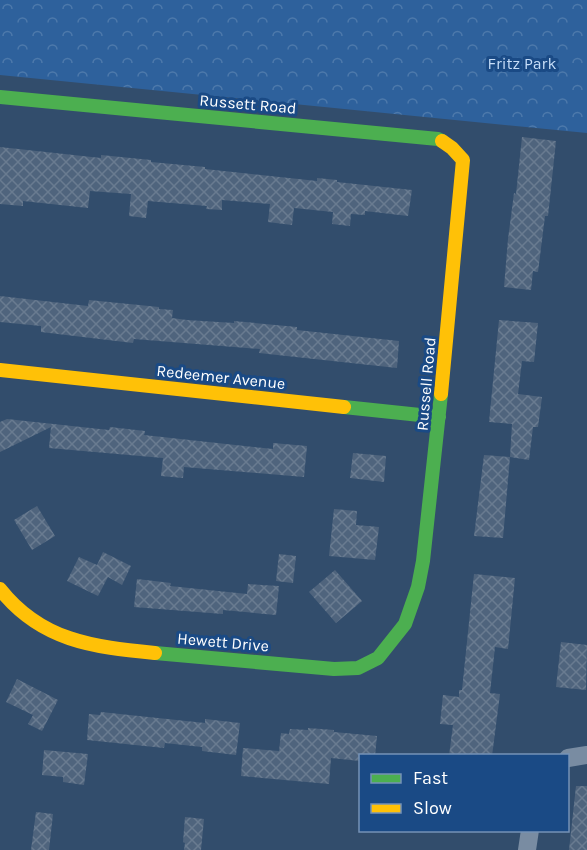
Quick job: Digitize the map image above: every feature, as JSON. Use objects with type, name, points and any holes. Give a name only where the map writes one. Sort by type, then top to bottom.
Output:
[{"type":"street","name":"Russett Road","points":[[0,97],[438,139],[452,148],[463,160],[462,183]]},
{"type":"street","name":"Russell Road","points":[[418,587],[439,417],[462,183]]},
{"type":"street","name":"Redeemer Avenue","points":[[0,370],[439,417]]},
{"type":"street","name":"Hewett Drive","points":[[0,589],[22,615],[51,632],[77,642],[111,648],[334,669],[358,668],[378,658],[405,624],[418,587]]},
{"type":"street","points":[[569,758],[587,755]]},
{"type":"street","points":[[527,850],[530,832]]},
{"type":"green space","name":"Fritz Park","points":[[0,0],[587,0],[587,133],[0,75]]},
{"type":"building","points":[[522,137],[556,141],[548,216],[545,216],[538,272],[533,271],[531,290],[504,287]]},
{"type":"building","points":[[0,147],[101,158],[101,155],[151,160],[151,162],[205,167],[205,169],[317,181],[317,178],[337,180],[337,182],[412,190],[408,216],[365,211],[365,215],[351,214],[350,226],[332,224],[333,212],[294,208],[292,225],[268,222],[270,204],[222,200],[222,210],[206,209],[207,206],[148,201],[146,218],[129,216],[131,194],[90,191],[88,208],[23,201],[23,206],[0,204]]},
{"type":"building","points":[[0,296],[88,306],[89,300],[159,307],[159,309],[173,310],[172,318],[297,327],[297,330],[399,341],[397,368],[259,353],[260,349],[134,339],[133,343],[41,332],[41,326],[0,322]]},
{"type":"building","points":[[499,320],[538,323],[534,362],[522,361],[518,394],[542,397],[538,427],[533,427],[529,460],[510,457],[512,424],[489,422]]},
{"type":"building","points":[[7,419],[109,430],[110,427],[145,431],[144,435],[273,449],[273,443],[307,446],[304,477],[184,467],[183,478],[161,476],[163,458],[49,448],[51,427],[0,452],[0,422]]},
{"type":"building","points":[[353,453],[386,456],[384,482],[350,478]]},
{"type":"building","points":[[484,455],[510,457],[503,538],[474,536]]},
{"type":"building","points":[[37,506],[55,536],[32,550],[14,520]]},
{"type":"building","points":[[334,509],[357,511],[356,525],[379,527],[375,560],[329,556]]},
{"type":"building","points":[[103,552],[131,566],[122,585],[108,577],[98,596],[67,581],[79,557],[97,565]]},
{"type":"building","points":[[279,554],[296,556],[293,583],[276,581]]},
{"type":"building","points":[[335,570],[362,601],[336,623],[309,592]]},
{"type":"building","points":[[474,574],[515,578],[508,649],[495,647],[490,693],[500,694],[492,754],[449,754],[453,725],[440,724],[443,695],[459,697],[459,690],[462,690]]},
{"type":"building","points":[[137,579],[171,583],[170,586],[247,594],[248,584],[279,586],[276,615],[223,610],[223,614],[134,607]]},
{"type":"building","points":[[561,642],[587,645],[586,690],[556,687]]},
{"type":"building","points":[[17,679],[58,700],[42,731],[28,724],[33,715],[6,702]]},
{"type":"building","points":[[101,712],[205,723],[205,719],[240,723],[236,755],[202,751],[202,747],[165,743],[164,748],[87,740],[89,714],[100,715]]},
{"type":"building","points":[[308,728],[334,730],[334,732],[377,736],[375,754],[359,754],[359,761],[331,758],[329,784],[241,776],[243,748],[279,751],[281,733],[289,734],[290,729],[308,730]]},
{"type":"building","points":[[44,750],[88,754],[84,785],[63,782],[63,777],[42,775]]},
{"type":"building","points":[[576,786],[587,786],[587,850],[569,850]]},
{"type":"building","points":[[36,812],[53,814],[49,850],[31,850]]},
{"type":"building","points":[[185,817],[204,819],[201,850],[184,850]]},
{"type":"traffic: fast","points":[[0,97],[442,141]]},
{"type":"traffic: fast","points":[[155,653],[334,669],[358,668],[378,658],[405,624],[418,587],[423,561],[441,394]]},
{"type":"traffic: fast","points":[[344,407],[439,417]]},
{"type":"traffic: slow","points":[[441,394],[463,160],[442,141]]},
{"type":"traffic: slow","points":[[0,370],[344,407]]},
{"type":"traffic: slow","points":[[0,589],[16,606],[51,631],[90,644],[155,653]]}]
